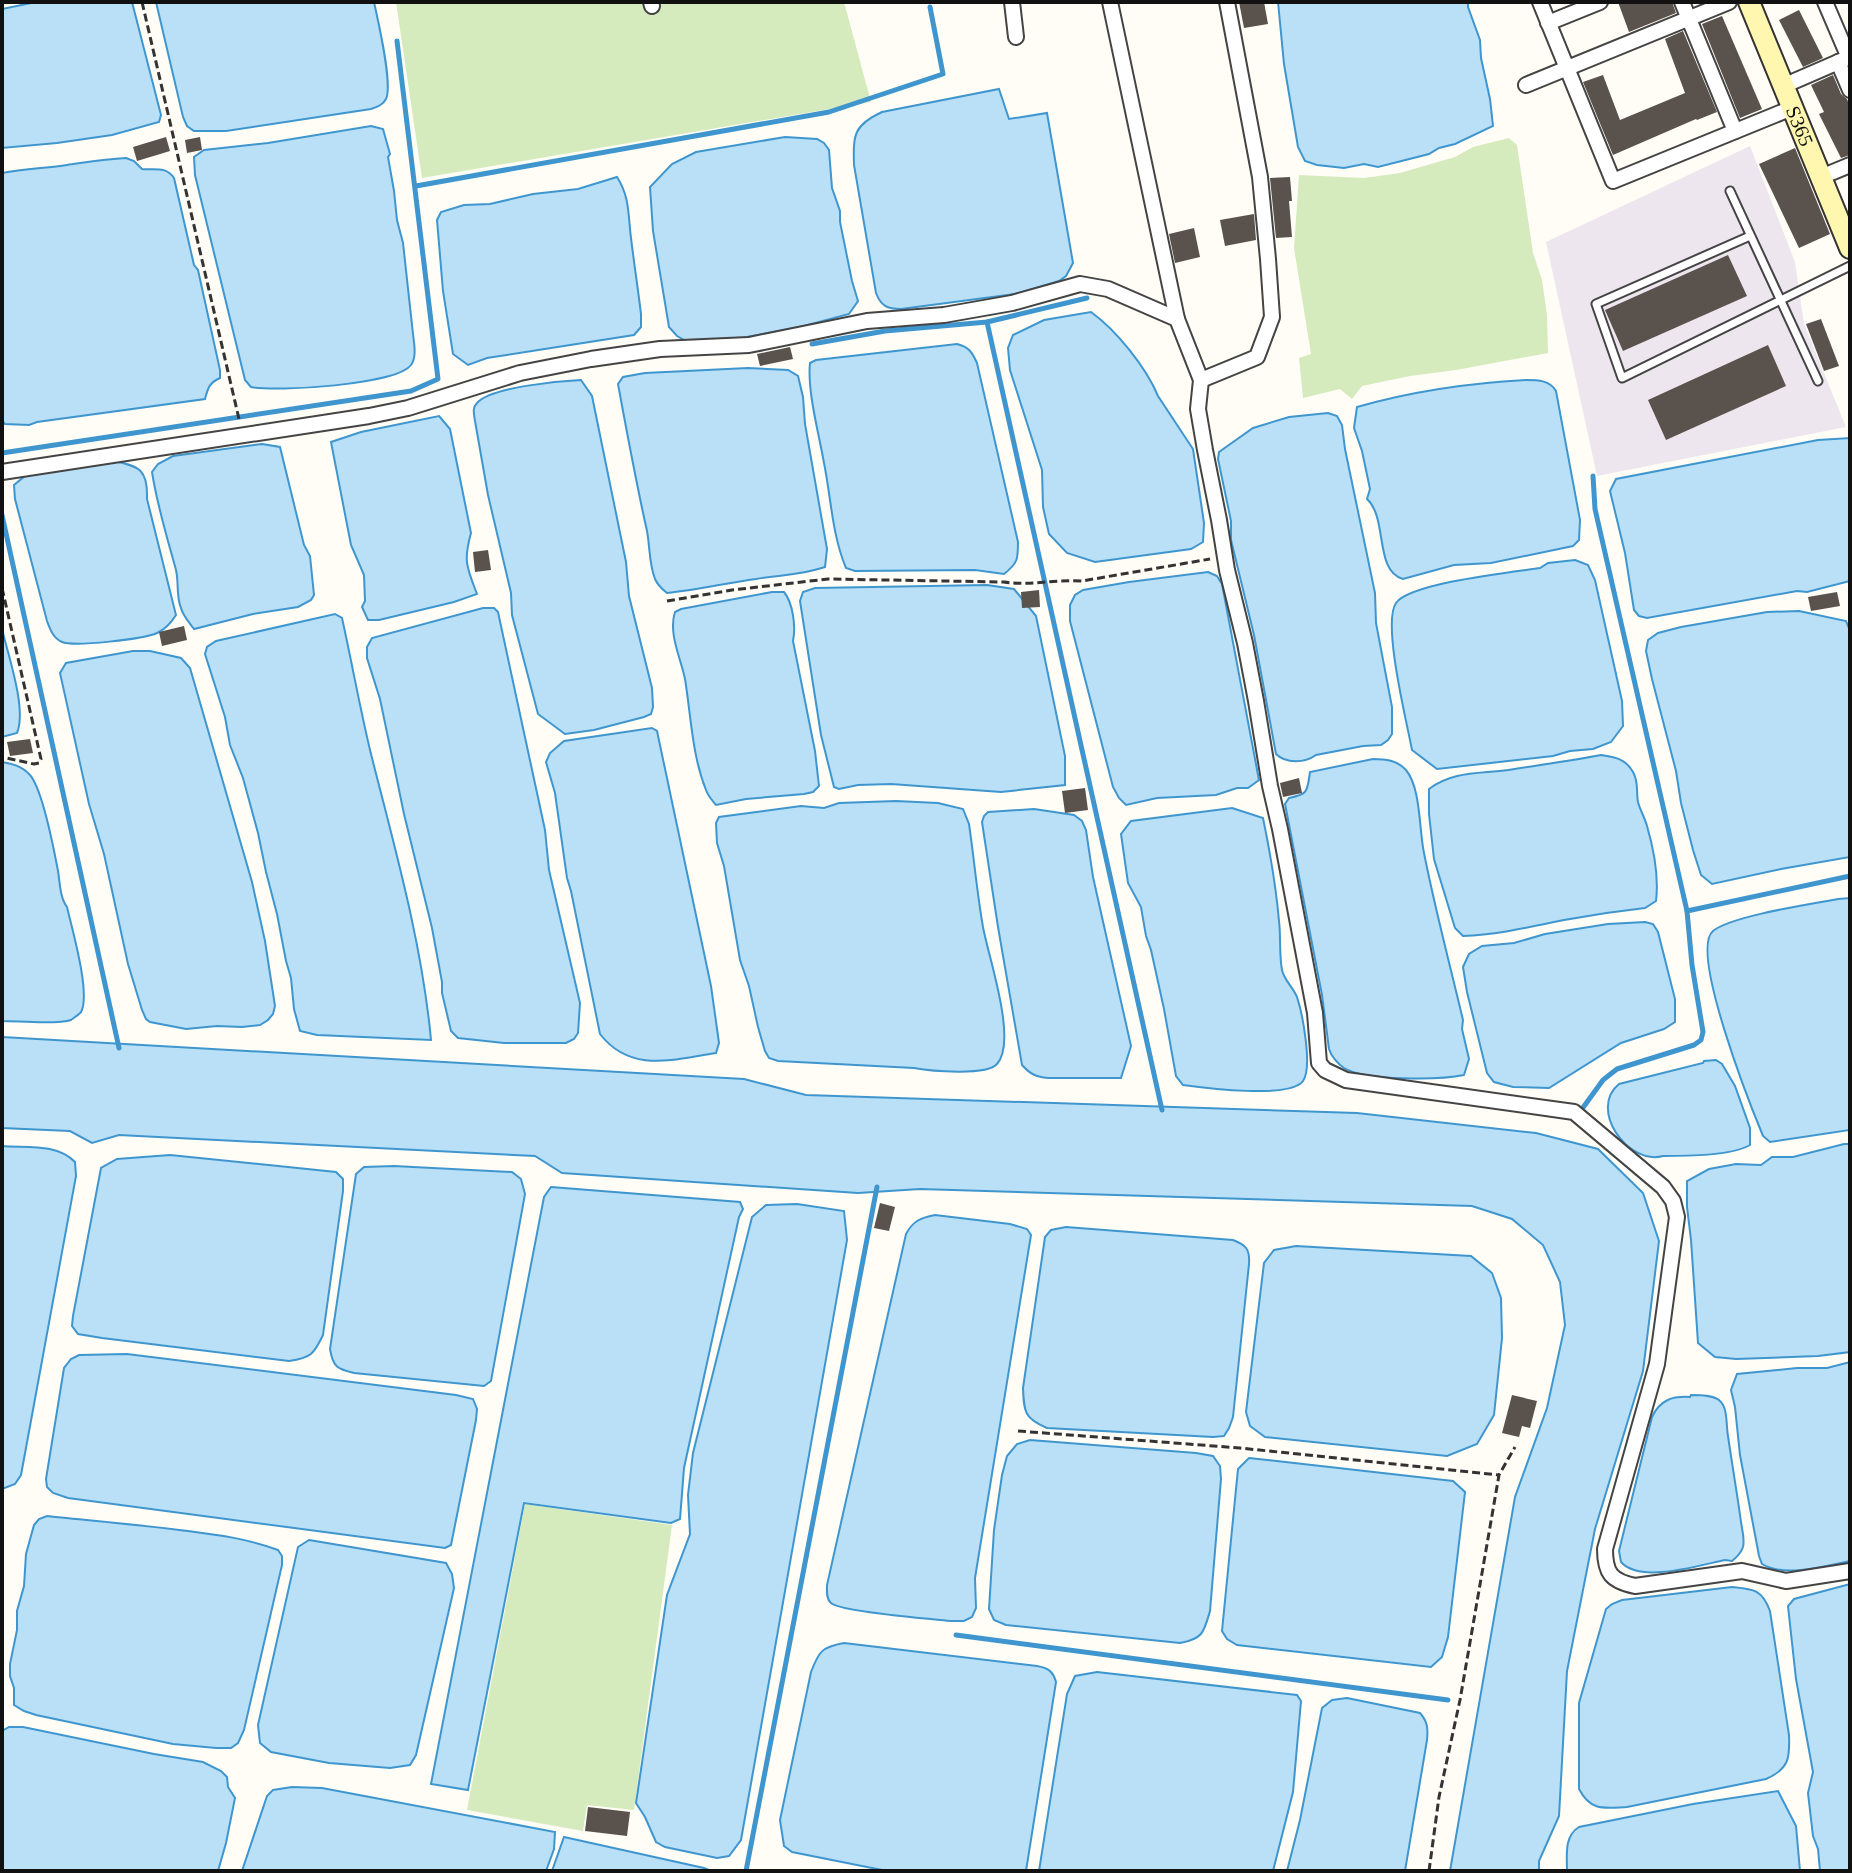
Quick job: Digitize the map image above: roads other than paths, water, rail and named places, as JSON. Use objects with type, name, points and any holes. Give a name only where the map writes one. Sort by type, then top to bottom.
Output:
[{"type":"street","points":[[1012,2],[1016,37]]},
{"type":"street","points":[[1110,2],[1177,319],[1201,380],[1198,409],[1315,1013],[1319,1063],[1325,1070],[1346,1080],[1574,1112],[1663,1187],[1673,1201],[1677,1217],[1657,1364],[1605,1549],[1607,1570],[1622,1583],[1635,1586],[1742,1571],[1786,1581],[1850,1571]]},
{"type":"street","points":[[1201,380],[1257,357],[1272,317],[1260,177],[1227,2]]},
{"type":"street","points":[[1540,2],[1613,181],[1792,108]]},
{"type":"street","points":[[1548,23],[1600,2]]},
{"type":"street","points":[[1682,2],[1735,131]]},
{"type":"street","points":[[1526,85],[1729,2]]},
{"type":"street","name":"S365","points":[[1749,2],[1850,248]]},
{"type":"street","points":[[1825,2],[1846,59],[1850,90]]},
{"type":"street","points":[[1783,86],[1846,59]]},
{"type":"street","points":[[1821,177],[1850,165]]},
{"type":"street","points":[[2,472],[369,416],[408,408],[520,373],[591,359],[660,349],[749,345],[867,321],[944,315],[1012,303],[1080,284],[1108,289],[1177,319]]},
{"type":"lane","points":[[1730,191],[1818,381]]},
{"type":"lane","points":[[1750,236],[1596,304],[1622,378],[1850,266]]},
{"type":"water","points":[[36,2],[132,2],[161,115],[159,122],[112,135],[2,148],[2,9]]},
{"type":"water","points":[[156,2],[374,2],[386,67],[386,99],[371,109],[226,131],[194,131],[187,126],[183,117]]},
{"type":"water","points":[[1278,2],[1468,2],[1480,40],[1493,126],[1429,154],[1378,167],[1364,164],[1344,168],[1305,161],[1298,147],[1284,64]]},
{"type":"water","points":[[999,89],[1009,119],[1047,113],[1073,263],[1066,276],[1059,281],[1015,294],[901,309],[885,306],[876,293],[854,165],[857,132],[866,121],[882,112]]},
{"type":"water","points":[[371,126],[383,129],[390,154],[414,342],[413,362],[401,372],[360,382],[309,388],[251,387],[245,380],[195,175],[194,157],[204,150]]},
{"type":"water","points":[[785,137],[817,139],[829,150],[832,188],[840,211],[858,301],[849,314],[804,326],[731,340],[686,341],[669,327],[653,231],[650,187],[672,164],[696,152]]},
{"type":"water","points":[[126,158],[142,169],[164,170],[174,178],[194,265],[198,270],[220,378],[210,386],[205,399],[29,425],[5,424],[2,420],[2,173]]},
{"type":"water","points":[[617,177],[628,206],[641,314],[641,327],[634,335],[487,358],[468,365],[453,354],[443,291],[437,220],[441,212],[464,205],[490,204],[533,194],[578,189]]},
{"type":"water","points":[[1091,312],[1138,361],[1193,449],[1204,523],[1203,542],[1191,549],[1095,562],[1067,553],[1049,534],[1043,507],[1042,470],[1010,370],[1008,348],[1013,335],[1044,320]]},
{"type":"water","points":[[957,344],[970,350],[977,363],[1018,542],[1016,560],[1004,574],[975,570],[855,571],[846,568],[835,529],[814,413],[810,363]]},
{"type":"water","points":[[748,368],[788,370],[798,376],[827,549],[825,567],[667,593],[657,584],[652,567],[618,384],[623,377],[645,373]]},
{"type":"water","points":[[581,380],[592,396],[626,562],[629,596],[652,688],[653,707],[651,714],[644,717],[565,734],[538,714],[512,615],[511,593],[488,495],[474,407],[485,397],[496,393]]},
{"type":"water","points":[[1526,380],[1547,383],[1556,391],[1580,520],[1579,540],[1573,546],[1491,563],[1454,565],[1403,579],[1394,574],[1384,555],[1377,518],[1367,499],[1370,489],[1354,428],[1357,407],[1441,389]]},
{"type":"water","points":[[1328,413],[1337,416],[1342,425],[1375,593],[1376,623],[1392,707],[1392,734],[1381,745],[1290,761],[1276,754],[1254,635],[1231,540],[1231,521],[1218,459],[1219,452],[1253,428],[1289,417]]},
{"type":"water","points":[[439,416],[450,429],[471,533],[467,564],[477,594],[379,620],[368,620],[362,607],[365,601],[364,575],[351,545],[331,442],[361,432]]},
{"type":"water","points":[[1850,438],[1850,581],[1807,592],[1797,591],[1647,618],[1639,616],[1634,610],[1625,553],[1610,491],[1616,479],[1818,440]]},
{"type":"water","points":[[262,444],[280,447],[304,545],[310,556],[314,595],[298,607],[253,614],[194,629],[179,603],[176,570],[152,472],[158,464],[173,456]]},
{"type":"water","points":[[113,461],[130,465],[144,476],[176,615],[166,628],[150,635],[94,643],[62,642],[54,636],[47,621],[14,485],[25,476]]},
{"type":"water","points":[[1575,560],[1588,565],[1595,580],[1622,701],[1623,726],[1611,742],[1593,749],[1437,769],[1412,750],[1394,651],[1392,614],[1396,603],[1405,596],[1441,584]]},
{"type":"water","points":[[1208,572],[1217,576],[1222,584],[1259,780],[1248,788],[1216,795],[1157,798],[1126,805],[1113,787],[1070,621],[1070,605],[1075,595],[1083,590]]},
{"type":"water","points":[[987,585],[1014,589],[1036,616],[1065,756],[1065,785],[1001,792],[891,784],[834,787],[821,735],[800,601],[803,592],[815,588]]},
{"type":"water","points":[[784,592],[792,609],[793,641],[819,786],[813,792],[804,794],[716,805],[701,777],[692,735],[685,679],[674,637],[675,612]]},
{"type":"water","points":[[483,608],[494,608],[498,612],[545,830],[549,870],[580,1003],[578,1033],[566,1043],[504,1043],[458,1038],[451,1031],[432,928],[380,699],[367,658],[367,647],[372,638]]},
{"type":"water","points":[[1799,611],[1846,621],[1850,631],[1850,857],[1712,884],[1701,875],[1693,850],[1646,651],[1648,640],[1658,633],[1681,627],[1767,612]]},
{"type":"water","points":[[335,614],[342,618],[367,737],[407,896],[431,1040],[317,1035],[300,1031],[258,833],[205,654],[207,647],[216,641]]},
{"type":"water","points":[[2,629],[20,710],[17,733],[2,737]]},
{"type":"water","points":[[133,651],[150,651],[181,658],[190,668],[252,882],[265,941],[275,1006],[273,1014],[260,1025],[186,1029],[150,1022],[142,1010],[89,804],[60,673],[66,663]]},
{"type":"water","points":[[652,728],[657,731],[711,986],[719,1043],[716,1053],[654,1061],[625,1055],[600,1034],[567,878],[555,793],[546,762],[550,753],[564,741]]},
{"type":"water","points":[[1601,755],[1623,761],[1635,776],[1638,802],[1654,854],[1656,901],[1645,908],[1463,936],[1455,928],[1434,859],[1429,789],[1457,776]]},
{"type":"water","points":[[1373,759],[1399,764],[1406,770],[1414,787],[1428,874],[1463,1020],[1469,1059],[1464,1075],[1421,1078],[1369,1075],[1344,1068],[1329,1049],[1322,995],[1285,804],[1289,798],[1306,791],[1310,772]]},
{"type":"water","points":[[2,762],[24,769],[30,775],[47,821],[84,991],[81,1012],[71,1020],[47,1023],[2,1021]]},
{"type":"water","points":[[839,803],[938,803],[963,809],[969,824],[983,927],[1000,998],[1003,1053],[991,1068],[958,1072],[769,1058],[740,960],[724,866],[717,843],[716,823],[719,817],[801,806],[824,808]]},
{"type":"water","points":[[1232,808],[1263,818],[1280,927],[1282,970],[1297,997],[1304,1026],[1306,1074],[1303,1081],[1282,1090],[1246,1091],[1183,1085],[1176,1076],[1141,907],[1128,883],[1121,834],[1131,821]]},
{"type":"water","points":[[1034,809],[1074,815],[1082,821],[1086,830],[1093,877],[1131,1046],[1121,1078],[1044,1078],[1022,1065],[982,822],[988,812]]},
{"type":"water","points":[[1850,898],[1850,1130],[1770,1142],[1763,1136],[1724,1030],[1709,967],[1708,944],[1713,931],[1736,920]]},
{"type":"water","points":[[1608,924],[1653,924],[1658,932],[1675,999],[1675,1022],[1664,1029],[1621,1043],[1549,1088],[1513,1087],[1494,1082],[1487,1073],[1467,992],[1463,967],[1469,954],[1482,946],[1514,943],[1545,934]]},
{"type":"water","points":[[2,1037],[744,1079],[806,1095],[1357,1113],[1536,1133],[1598,1149],[1643,1193],[1659,1241],[1643,1371],[1595,1529],[1567,1671],[1559,1816],[1539,1861],[1539,1871],[1450,1871],[1515,1497],[1547,1408],[1565,1325],[1560,1282],[1543,1245],[1512,1219],[1472,1206],[920,1189],[858,1193],[562,1173],[535,1156],[119,1135],[92,1143],[70,1131],[2,1128]]},
{"type":"water","points":[[1716,1060],[1722,1064],[1735,1086],[1750,1128],[1750,1145],[1720,1153],[1650,1157],[1637,1152],[1616,1133],[1608,1107],[1611,1095],[1619,1084]]},
{"type":"water","points":[[1850,1144],[1850,1352],[1818,1356],[1715,1357],[1698,1343],[1687,1181],[1709,1169],[1736,1164],[1761,1165],[1772,1157],[1793,1157]]},
{"type":"water","points":[[2,1146],[60,1152],[75,1162],[76,1176],[21,1475],[15,1484],[2,1489]]},
{"type":"water","points":[[170,1155],[336,1172],[343,1179],[323,1335],[311,1354],[289,1361],[102,1338],[78,1334],[72,1326],[101,1168],[117,1159]]},
{"type":"water","points":[[364,1167],[512,1172],[521,1179],[525,1194],[491,1381],[484,1386],[354,1373],[334,1363],[330,1349],[356,1174]]},
{"type":"water","points":[[551,1187],[740,1202],[743,1209],[684,1468],[680,1519],[671,1523],[524,1503],[468,1790],[431,1784],[544,1197]]},
{"type":"water","points":[[797,1204],[844,1211],[847,1240],[741,1840],[729,1856],[717,1858],[665,1847],[656,1842],[636,1803],[667,1595],[690,1534],[688,1495],[693,1453],[752,1217],[766,1205]]},
{"type":"water","points":[[935,1215],[1010,1224],[1027,1229],[1031,1235],[975,1578],[976,1608],[972,1617],[964,1621],[851,1609],[831,1603],[827,1592],[906,1234],[918,1221]]},
{"type":"water","points":[[1066,1227],[1233,1240],[1246,1248],[1249,1264],[1233,1417],[1224,1436],[1047,1428],[1030,1417],[1025,1409],[1023,1388],[1045,1237],[1051,1230]]},
{"type":"water","points":[[1296,1246],[1471,1256],[1492,1273],[1501,1298],[1502,1338],[1494,1415],[1477,1444],[1447,1456],[1265,1437],[1250,1426],[1246,1412],[1264,1263],[1274,1250]]},
{"type":"water","points":[[127,1354],[473,1399],[477,1409],[476,1420],[451,1545],[445,1548],[68,1498],[53,1493],[47,1487],[46,1479],[64,1368],[79,1355]]},
{"type":"water","points":[[1850,1362],[1850,1561],[1805,1570],[1771,1568],[1762,1564],[1759,1556],[1740,1455],[1731,1390],[1737,1374],[1827,1368]]},
{"type":"water","points":[[1691,1395],[1714,1398],[1724,1408],[1743,1547],[1732,1561],[1671,1571],[1642,1572],[1621,1562],[1619,1551],[1652,1417],[1667,1400]]},
{"type":"water","points":[[1030,1440],[1213,1456],[1220,1466],[1221,1479],[1210,1611],[1198,1637],[1180,1643],[1006,1625],[994,1620],[989,1609],[994,1530],[1002,1475],[1007,1456],[1017,1444]]},
{"type":"water","points":[[1249,1458],[1453,1481],[1465,1492],[1448,1637],[1442,1657],[1431,1667],[1237,1645],[1227,1639],[1222,1631],[1238,1469]]},
{"type":"water","points":[[47,1516],[211,1534],[278,1550],[282,1565],[244,1730],[238,1743],[231,1748],[173,1744],[36,1715],[14,1705],[10,1664],[17,1630],[17,1611],[24,1586],[26,1554],[34,1525]]},
{"type":"water","points":[[309,1540],[446,1563],[452,1574],[454,1588],[416,1755],[410,1765],[390,1768],[329,1763],[271,1752],[260,1743],[258,1725],[298,1547]]},
{"type":"water","points":[[1850,1584],[1850,1871],[1820,1871],[1808,1793],[1813,1772],[1796,1679],[1788,1606],[1794,1599]]},
{"type":"water","points":[[1746,1588],[1760,1594],[1770,1611],[1789,1735],[1784,1767],[1766,1779],[1627,1807],[1605,1808],[1588,1802],[1579,1789],[1579,1703],[1606,1609],[1622,1600]]},
{"type":"water","points":[[844,1643],[1037,1666],[1052,1673],[1056,1682],[1026,1871],[887,1871],[792,1852],[784,1846],[780,1820],[811,1672],[822,1651]]},
{"type":"water","points":[[1097,1672],[1297,1695],[1301,1701],[1293,1792],[1273,1871],[1039,1871],[1067,1694],[1075,1676]]},
{"type":"water","points":[[1347,1698],[1420,1713],[1426,1723],[1427,1740],[1405,1871],[1287,1871],[1322,1708],[1332,1700]]},
{"type":"water","points":[[9,1727],[23,1727],[203,1762],[221,1771],[227,1777],[228,1787],[235,1798],[218,1871],[2,1871],[2,1731]]},
{"type":"water","points":[[322,1788],[555,1832],[554,1849],[546,1871],[242,1871],[267,1796],[273,1790]]},
{"type":"water","points":[[1778,1791],[1796,1826],[1800,1871],[1567,1871],[1569,1841],[1579,1827]]},
{"type":"water","points":[[564,1837],[704,1868],[711,1871],[552,1871]]},
{"type":"waterway","points":[[416,186],[829,112],[943,74],[930,7]]},
{"type":"waterway","points":[[2,453],[411,391],[438,379],[397,41]]},
{"type":"waterway","points":[[812,344],[885,331],[987,322],[1087,298]]},
{"type":"waterway","points":[[987,322],[1162,1110]]},
{"type":"waterway","points":[[1593,476],[1595,509],[1687,911]]},
{"type":"waterway","points":[[2,515],[119,1048]]},
{"type":"waterway","points":[[1582,1109],[1603,1080],[1617,1069],[1694,1045],[1701,1040],[1703,1032],[1687,911],[1850,876]]},
{"type":"waterway","points":[[746,1871],[877,1187]]},
{"type":"waterway","points":[[956,1635],[1448,1700]]}]
